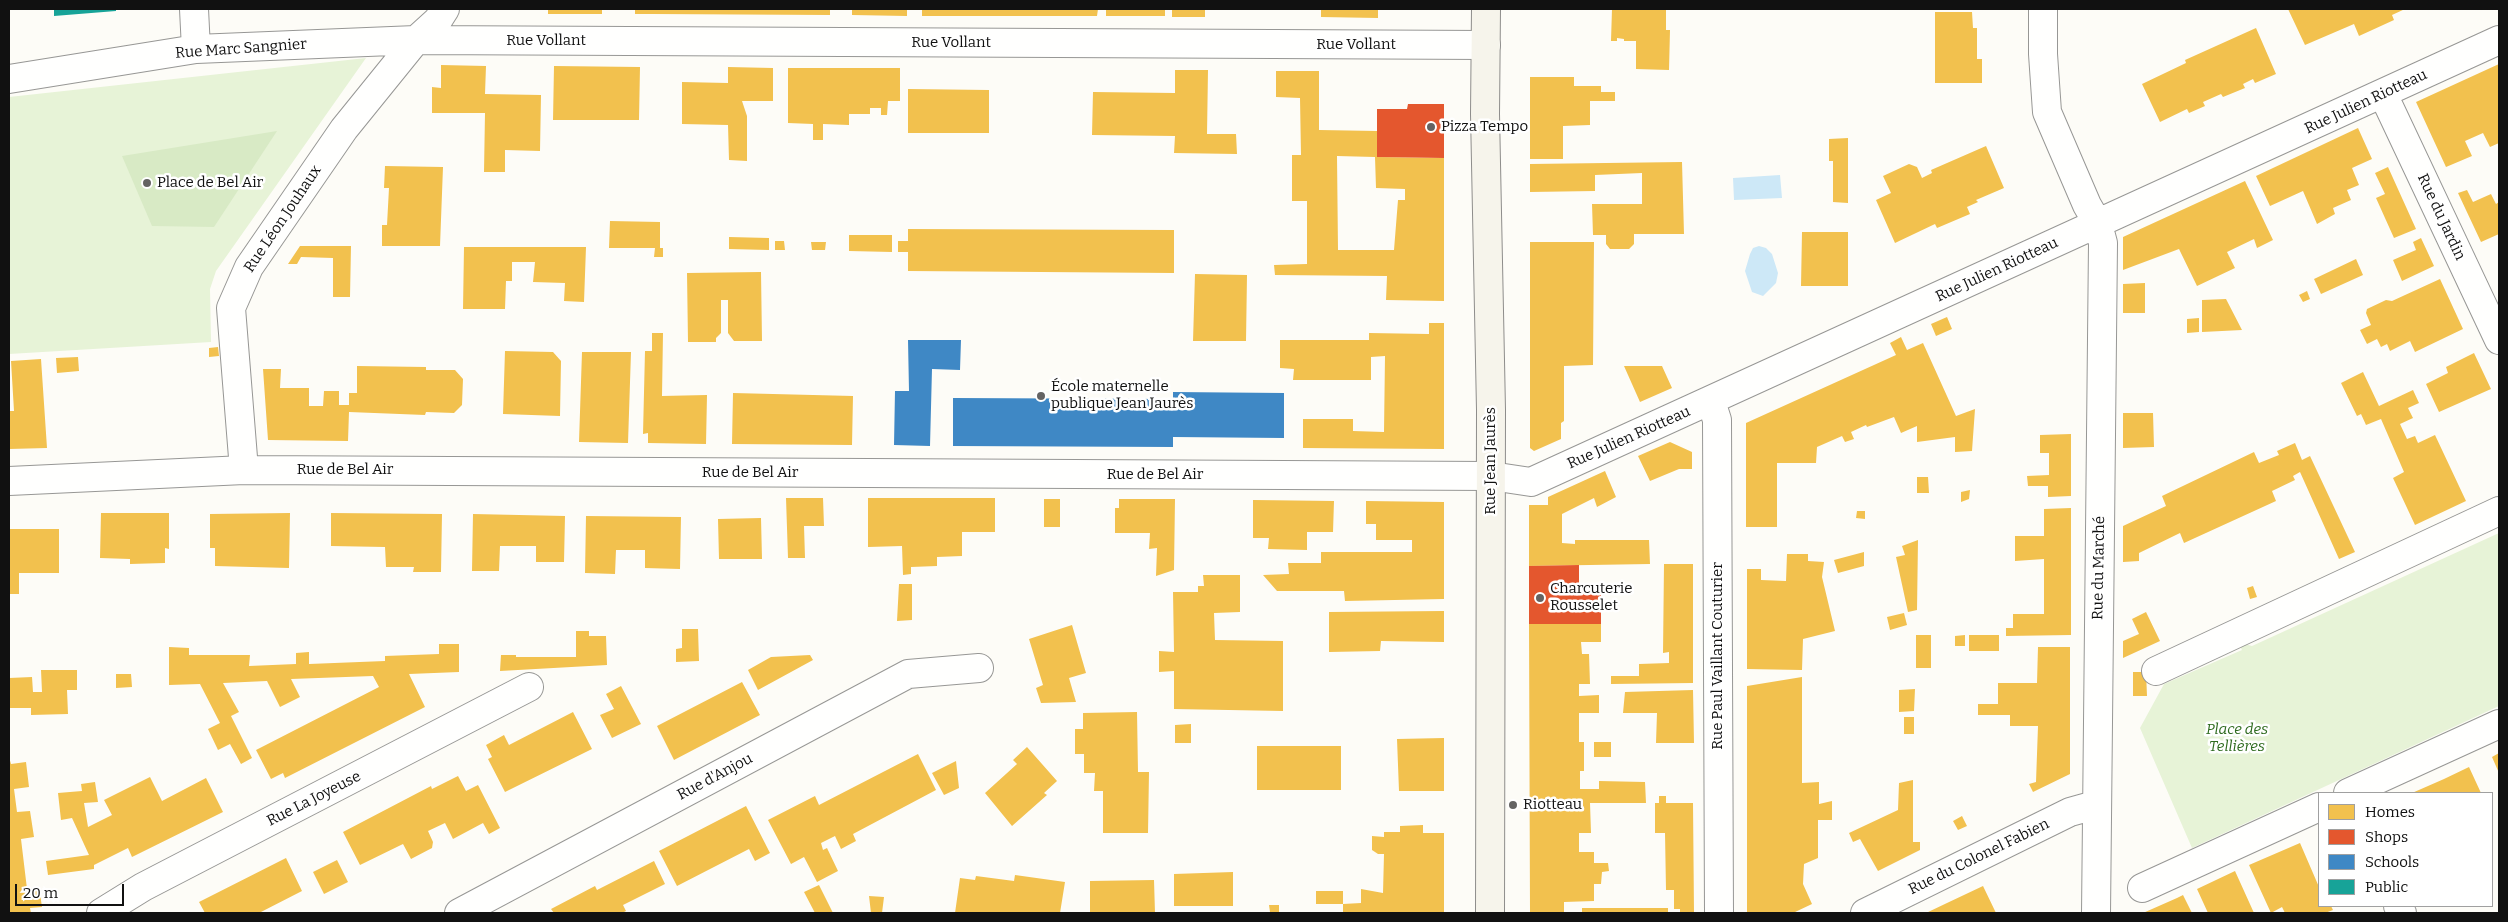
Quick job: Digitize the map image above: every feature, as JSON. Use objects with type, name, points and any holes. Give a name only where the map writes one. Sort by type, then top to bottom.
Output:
[{"type":"main road","name":"Rue Jean Jaurès","points":[[1486,9],[1485,114],[1491,476],[1490,913]]},
{"type":"street","points":[[194,9],[196,49]]},
{"type":"street","name":"Rue Léon Jouhaux","points":[[244,470],[231,308],[248,267],[344,129],[416,40],[438,20],[445,9]]},
{"type":"street","name":"Rue du Marché","points":[[2043,9],[2043,54],[2047,112],[2087,205],[2098,224],[2103,243],[2095,805],[2096,913]]},
{"type":"street","name":"Rue Marc Sangnier","points":[[9,79],[196,49],[416,40]]},
{"type":"street","name":"Rue Vollant","points":[[416,40],[1486,45]]},
{"type":"street","name":"Rue Julien Riotteau","points":[[1491,476],[1531,482],[2499,40]]},
{"type":"street","name":"Rue du Jardin","points":[[2384,94],[2499,340]]},
{"type":"street","name":"Rue Paul Vaillant Couturier","points":[[1711,401],[1717,420],[1719,913]]},
{"type":"street","name":"Rue de Bel Air","points":[[9,481],[244,470],[1491,476]]},
{"type":"street","points":[[2156,671],[2499,511]]},
{"type":"street","name":"Rue d'Anjou","points":[[460,913],[908,674],[979,668]]},
{"type":"street","name":"Rue La Joyeuse","points":[[101,913],[142,887],[528,687]]},
{"type":"street","points":[[2350,792],[2499,724]]},
{"type":"street","name":"Rue du Colonel Fabien","points":[[1865,913],[2070,812],[2095,805]]},
{"type":"street","points":[[2142,888],[2318,807]]},
{"type":"green space","name":"Place de Bel Air","points":[[366,58],[216,271],[210,289],[211,342],[9,354],[9,97]]},
{"type":"green space","points":[[277,131],[214,227],[152,226],[122,156]]},
{"type":"green space","name":"Place des Tellières","points":[[2499,533],[2499,706],[2192,848],[2140,728],[2164,684],[2242,650],[2238,642],[2252,646]]},
{"type":"water","points":[[1780,175],[1782,198],[1734,200],[1733,178]]},
{"type":"water","points":[[1759,246],[1766,248],[1772,254],[1778,273],[1776,283],[1763,296],[1752,292],[1745,271],[1753,248]]},
{"type":"building: Homes","points":[[548,9],[602,9],[602,14],[548,14]]},
{"type":"building: Homes","points":[[635,9],[830,9],[830,15],[635,14]]},
{"type":"building: Homes","points":[[852,9],[907,9],[907,16],[852,15]]},
{"type":"building: Homes","points":[[922,9],[1098,9],[1097,16],[922,16]]},
{"type":"building: Homes","points":[[1106,9],[1165,9],[1165,16],[1106,16]]},
{"type":"building: Homes","points":[[1172,9],[1205,9],[1205,17],[1172,17]]},
{"type":"building: Homes","points":[[1321,9],[1378,9],[1378,18],[1321,17]]},
{"type":"building: Homes","points":[[1612,9],[1666,9],[1666,30],[1670,30],[1669,70],[1636,69],[1636,41],[1624,41],[1624,39],[1617,38],[1617,41],[1611,41]]},
{"type":"building: Homes","points":[[2288,9],[2405,9],[2392,15],[2394,20],[2359,36],[2354,24],[2305,45]]},
{"type":"building: Homes","points":[[1935,12],[1972,12],[1973,28],[1977,28],[1977,59],[1982,59],[1982,83],[1935,83]]},
{"type":"building: Homes","points":[[2256,28],[2276,74],[2255,83],[2253,79],[2243,84],[2245,88],[2223,97],[2221,94],[2203,102],[2205,106],[2189,113],[2187,109],[2160,122],[2142,84],[2186,63],[2185,60]]},
{"type":"building: Homes","points":[[2499,64],[2499,143],[2490,147],[2483,133],[2465,141],[2472,156],[2446,167],[2416,102]]},
{"type":"building: Homes","points":[[441,65],[486,66],[485,94],[541,95],[540,151],[505,150],[505,172],[484,172],[485,113],[432,113],[432,87],[441,88]]},
{"type":"building: Homes","points":[[554,66],[640,67],[639,120],[553,120]]},
{"type":"building: Homes","points":[[728,67],[773,68],[773,101],[742,101],[747,116],[747,161],[729,160],[728,125],[682,124],[682,82],[728,83]]},
{"type":"building: Homes","points":[[788,68],[900,68],[900,101],[888,101],[887,115],[881,115],[881,108],[870,108],[870,114],[849,114],[849,125],[823,124],[823,140],[813,140],[813,124],[788,123]]},
{"type":"building: Homes","points":[[1175,70],[1208,70],[1207,134],[1236,134],[1237,154],[1174,153],[1175,136],[1092,135],[1093,92],[1175,93]]},
{"type":"building: Homes","points":[[1276,71],[1319,71],[1319,130],[1377,131],[1377,157],[1444,158],[1444,301],[1386,300],[1387,276],[1275,275],[1274,265],[1307,264],[1307,201],[1292,201],[1292,155],[1301,155],[1300,98],[1276,97]],"holes":[[[1337,156],[1375,157],[1376,188],[1405,189],[1405,200],[1398,200],[1394,250],[1338,250]]]},
{"type":"building: Homes","points":[[1530,77],[1574,77],[1574,86],[1601,86],[1601,92],[1615,92],[1615,101],[1590,101],[1590,125],[1563,126],[1563,159],[1530,159]]},
{"type":"building: Homes","points":[[908,89],[989,90],[989,133],[908,133]]},
{"type":"building: Homes","points":[[2358,128],[2372,159],[2352,168],[2359,185],[2347,190],[2351,200],[2333,208],[2335,214],[2317,224],[2303,191],[2270,206],[2256,176]]},
{"type":"building: Homes","points":[[1848,138],[1848,203],[1833,202],[1833,161],[1829,161],[1829,139]]},
{"type":"building: Homes","points":[[1986,146],[2004,188],[1976,200],[1978,202],[1967,207],[1970,214],[1937,228],[1935,224],[1895,243],[1876,200],[1891,193],[1883,176],[1909,164],[1917,167],[1922,178],[1932,173],[1931,170]]},
{"type":"building: Homes","points":[[1682,162],[1684,234],[1634,234],[1634,244],[1629,249],[1610,249],[1606,244],[1606,235],[1593,235],[1592,204],[1642,204],[1642,173],[1595,175],[1595,191],[1530,192],[1530,164]]},
{"type":"building: Homes","points":[[385,166],[443,167],[440,246],[382,246],[382,225],[387,225],[389,188],[384,188]]},
{"type":"building: Homes","points":[[2388,167],[2416,229],[2394,238],[2376,198],[2385,194],[2375,173]]},
{"type":"building: Homes","points":[[2245,181],[2273,240],[2257,248],[2254,239],[2227,252],[2235,268],[2197,286],[2179,249],[2123,270],[2123,237]]},
{"type":"building: Homes","points":[[2467,190],[2473,202],[2491,194],[2496,204],[2499,202],[2499,234],[2481,242],[2458,193]]},
{"type":"building: Homes","points":[[610,221],[660,222],[660,248],[663,248],[663,257],[654,257],[655,248],[609,248]]},
{"type":"building: Homes","points":[[908,229],[1174,230],[1174,273],[908,271],[908,252],[898,252],[898,241],[908,241]]},
{"type":"building: Homes","points":[[1802,232],[1848,232],[1848,286],[1801,286]]},
{"type":"building: Homes","points":[[849,235],[892,235],[892,252],[849,251]]},
{"type":"building: Homes","points":[[729,237],[769,238],[769,250],[729,249]]},
{"type":"building: Homes","points":[[2421,238],[2434,266],[2402,281],[2393,260],[2416,250],[2413,242]]},
{"type":"building: Homes","points":[[775,241],[784,241],[785,250],[775,250]]},
{"type":"building: Homes","points":[[811,242],[826,242],[825,250],[812,250]]},
{"type":"building: Homes","points":[[1530,242],[1594,242],[1593,365],[1564,366],[1564,421],[1561,423],[1561,439],[1534,451],[1530,448]]},
{"type":"building: Homes","points":[[300,246],[351,246],[350,297],[333,297],[333,258],[301,257],[297,264],[288,264]]},
{"type":"building: Homes","points":[[464,247],[586,247],[584,302],[564,301],[565,283],[533,282],[535,262],[512,262],[512,281],[506,281],[505,309],[463,309]]},
{"type":"building: Homes","points":[[2356,259],[2363,275],[2321,294],[2314,279]]},
{"type":"building: Homes","points":[[761,272],[762,341],[734,341],[728,333],[728,300],[721,300],[721,333],[716,338],[716,342],[688,342],[687,273]]},
{"type":"building: Homes","points":[[1195,274],[1247,275],[1246,341],[1193,341]]},
{"type":"building: Homes","points":[[2440,279],[2463,329],[2415,352],[2410,341],[2390,351],[2387,344],[2381,347],[2377,339],[2367,344],[2360,330],[2371,325],[2366,313],[2367,309],[2386,300],[2392,301]]},
{"type":"building: Homes","points":[[2145,283],[2145,313],[2123,313],[2123,284]]},
{"type":"building: Homes","points":[[2307,291],[2310,299],[2303,302],[2299,295]]},
{"type":"building: Homes","points":[[2226,299],[2242,330],[2202,332],[2202,300]]},
{"type":"building: Homes","points":[[1947,317],[1952,329],[1936,336],[1931,324]]},
{"type":"building: Homes","points":[[2199,318],[2199,332],[2187,333],[2187,319]]},
{"type":"building: Homes","points":[[1429,323],[1444,323],[1444,449],[1303,448],[1303,419],[1353,419],[1353,431],[1384,432],[1385,356],[1371,357],[1371,380],[1293,380],[1294,369],[1280,368],[1280,340],[1369,340],[1369,333],[1429,334]]},
{"type":"building: Homes","points":[[652,333],[663,333],[662,396],[707,395],[706,444],[648,443],[648,433],[643,434],[645,351],[652,351]]},
{"type":"building: Homes","points":[[1901,337],[1907,350],[1923,343],[1956,416],[1975,409],[1972,451],[1955,452],[1955,437],[1917,442],[1917,426],[1901,433],[1894,417],[1867,427],[1866,425],[1851,432],[1854,439],[1845,442],[1842,436],[1817,447],[1816,463],[1777,463],[1777,527],[1746,527],[1746,423],[1896,355],[1890,343]]},
{"type":"building: Homes","points":[[218,347],[219,356],[209,357],[209,348]]},
{"type":"building: Homes","points":[[505,351],[553,352],[561,361],[560,416],[503,414]]},
{"type":"building: Homes","points":[[582,352],[631,352],[628,443],[579,442]]},
{"type":"building: Homes","points":[[2474,353],[2491,389],[2439,412],[2426,384],[2448,373],[2446,367]]},
{"type":"building: Homes","points":[[78,357],[79,371],[57,373],[56,358]]},
{"type":"building: Homes","points":[[41,359],[47,448],[9,449],[9,411],[14,411],[11,361]]},
{"type":"building: Homes","points":[[357,366],[426,367],[426,370],[455,370],[463,379],[462,405],[454,413],[426,412],[425,415],[349,412],[348,441],[268,440],[263,369],[281,369],[280,388],[309,388],[309,406],[323,406],[324,391],[339,391],[339,405],[349,405],[349,393],[357,393]]},
{"type":"building: Homes","points":[[1624,366],[1662,366],[1672,388],[1640,402]]},
{"type":"building: Homes","points":[[2363,372],[2379,406],[2413,390],[2419,403],[2408,408],[2413,418],[2400,424],[2407,439],[2415,436],[2418,443],[2435,435],[2466,501],[2415,525],[2393,478],[2404,472],[2381,419],[2366,425],[2361,414],[2357,416],[2341,383]]},
{"type":"building: Homes","points":[[733,393],[853,396],[852,445],[732,444]]},
{"type":"building: Homes","points":[[2123,413],[2153,413],[2154,447],[2123,448]]},
{"type":"building: Homes","points":[[2071,434],[2071,496],[2048,497],[2048,486],[2028,486],[2027,476],[2049,475],[2049,453],[2040,453],[2040,435]]},
{"type":"building: Homes","points":[[1670,442],[1692,452],[1692,469],[1679,469],[1650,481],[1638,456]]},
{"type":"building: Homes","points":[[2295,443],[2302,460],[2310,456],[2355,552],[2339,559],[2300,472],[2293,476],[2295,480],[2272,491],[2276,501],[2184,543],[2180,533],[2139,553],[2139,561],[2123,562],[2123,526],[2166,506],[2162,496],[2254,452],[2259,463],[2279,455],[2277,451]]},
{"type":"building: Homes","points":[[1605,471],[1616,497],[1597,507],[1594,498],[1562,514],[1562,543],[1575,544],[1575,540],[1649,540],[1650,564],[1529,566],[1529,505],[1548,505],[1548,497]]},
{"type":"building: Homes","points":[[1917,477],[1928,477],[1929,493],[1917,493]]},
{"type":"building: Homes","points":[[1970,490],[1969,499],[1961,502],[1961,492]]},
{"type":"building: Homes","points":[[786,498],[823,498],[824,526],[804,526],[805,558],[788,558]]},
{"type":"building: Homes","points":[[868,498],[995,498],[995,532],[962,532],[962,556],[937,557],[937,566],[911,567],[911,574],[903,575],[902,546],[868,547]]},
{"type":"building: Homes","points":[[1044,499],[1060,499],[1060,527],[1044,527]]},
{"type":"building: Homes","points":[[1119,499],[1175,499],[1174,570],[1156,576],[1157,548],[1149,549],[1150,533],[1115,533],[1115,508],[1119,508]]},
{"type":"building: Homes","points":[[1253,500],[1334,501],[1333,532],[1307,532],[1307,550],[1268,549],[1269,538],[1253,538]]},
{"type":"building: Homes","points":[[1366,501],[1444,502],[1444,599],[1345,601],[1344,591],[1277,591],[1263,575],[1289,574],[1288,563],[1321,563],[1321,552],[1412,552],[1412,540],[1376,540],[1376,524],[1366,524]]},
{"type":"building: Homes","points":[[2071,508],[2071,635],[2006,636],[2006,628],[2013,628],[2013,614],[2044,614],[2044,559],[2015,561],[2015,536],[2044,536],[2044,509]]},
{"type":"building: Homes","points":[[1857,511],[1865,511],[1865,519],[1856,518]]},
{"type":"building: Homes","points":[[101,513],[169,513],[169,549],[165,548],[165,563],[130,564],[130,559],[100,558]]},
{"type":"building: Homes","points":[[290,513],[289,568],[215,566],[215,548],[210,548],[210,514]]},
{"type":"building: Homes","points":[[331,513],[442,514],[441,572],[413,572],[414,567],[386,567],[385,547],[331,546]]},
{"type":"building: Homes","points":[[473,514],[565,516],[564,562],[536,562],[536,546],[500,546],[499,571],[472,571]]},
{"type":"building: Homes","points":[[586,516],[681,517],[680,569],[645,568],[645,550],[616,550],[615,574],[585,573]]},
{"type":"building: Homes","points":[[761,518],[762,559],[719,559],[718,519]]},
{"type":"building: Homes","points":[[9,529],[59,529],[59,573],[19,573],[19,594],[9,594]]},
{"type":"building: Homes","points":[[1918,540],[1917,610],[1908,612],[1896,557],[1905,555],[1902,546]]},
{"type":"building: Homes","points":[[1864,552],[1864,566],[1838,573],[1834,560]]},
{"type":"building: Homes","points":[[1787,554],[1808,554],[1808,561],[1824,562],[1822,577],[1835,631],[1803,639],[1802,670],[1747,669],[1747,569],[1761,569],[1761,580],[1786,581]]},
{"type":"building: Homes","points":[[1664,564],[1693,564],[1693,683],[1611,684],[1611,676],[1639,676],[1639,664],[1669,663],[1669,652],[1663,653]]},
{"type":"building: Homes","points":[[1203,575],[1240,575],[1240,612],[1214,613],[1215,640],[1283,641],[1283,711],[1174,709],[1174,671],[1159,672],[1159,651],[1174,652],[1173,592],[1198,592],[1198,586],[1204,586]]},
{"type":"building: Homes","points":[[899,584],[912,584],[912,620],[897,621]]},
{"type":"building: Homes","points":[[2253,586],[2257,597],[2250,599],[2247,588]]},
{"type":"building: Homes","points":[[1444,611],[1444,642],[1381,641],[1380,651],[1329,652],[1329,612]]},
{"type":"building: Homes","points":[[2146,612],[2160,641],[2123,658],[2123,641],[2139,634],[2132,619]]},
{"type":"building: Homes","points":[[1904,613],[1907,625],[1890,630],[1887,617]]},
{"type":"building: Homes","points":[[1529,624],[1601,624],[1601,642],[1581,642],[1582,654],[1589,654],[1590,684],[1579,684],[1579,696],[1599,695],[1599,713],[1579,713],[1579,742],[1584,742],[1584,771],[1580,771],[1580,789],[1599,789],[1599,781],[1645,782],[1646,803],[1590,803],[1591,833],[1579,833],[1579,852],[1594,852],[1594,863],[1608,863],[1609,871],[1602,872],[1601,884],[1594,884],[1594,901],[1564,902],[1564,913],[1530,913]]},
{"type":"building: Homes","points":[[1072,625],[1086,673],[1069,678],[1076,702],[1041,703],[1036,688],[1043,685],[1029,639]]},
{"type":"building: Homes","points":[[682,629],[698,629],[699,661],[676,662],[676,649],[682,648]]},
{"type":"building: Homes","points":[[576,631],[589,631],[589,636],[606,636],[607,665],[500,671],[501,655],[516,655],[516,657],[576,657]]},
{"type":"building: Homes","points":[[1916,635],[1931,635],[1931,668],[1916,668]]},
{"type":"building: Homes","points":[[1965,635],[1965,646],[1955,646],[1955,636]]},
{"type":"building: Homes","points":[[1969,635],[1999,635],[1999,651],[1969,651]]},
{"type":"building: Homes","points":[[439,644],[459,644],[459,672],[409,674],[425,707],[285,778],[283,773],[271,779],[256,750],[379,687],[373,676],[291,679],[300,697],[280,707],[267,681],[223,683],[239,712],[231,716],[252,758],[241,764],[230,744],[218,750],[208,729],[220,723],[200,684],[169,685],[169,647],[189,648],[189,655],[250,655],[249,666],[296,664],[296,653],[309,652],[309,664],[385,661],[385,656],[439,654]]},
{"type":"building: Homes","points":[[2038,647],[2070,647],[2070,774],[2033,792],[2029,784],[2036,782],[2038,726],[2010,726],[2010,715],[1978,715],[1978,704],[1998,704],[1998,683],[2037,683]]},
{"type":"building: Homes","points":[[810,655],[813,660],[758,690],[748,670],[771,657]]},
{"type":"building: Homes","points":[[41,670],[77,670],[77,690],[67,690],[68,714],[31,715],[31,708],[9,708],[9,678],[32,677],[33,692],[42,692]]},
{"type":"building: Homes","points":[[2133,672],[2146,672],[2147,696],[2133,696]]},
{"type":"building: Homes","points":[[116,674],[131,674],[132,687],[116,688]]},
{"type":"building: Homes","points":[[1802,677],[1802,783],[1819,782],[1819,804],[1832,801],[1832,820],[1818,820],[1818,858],[1804,864],[1803,884],[1812,904],[1793,913],[1747,913],[1747,686]]},
{"type":"building: Homes","points":[[742,682],[760,715],[674,760],[657,726]]},
{"type":"building: Homes","points":[[621,686],[641,724],[612,738],[600,715],[614,709],[606,694]]},
{"type":"building: Homes","points":[[1915,689],[1914,711],[1899,712],[1899,690]]},
{"type":"building: Homes","points":[[1693,690],[1694,743],[1656,743],[1657,713],[1623,713],[1625,692]]},
{"type":"building: Homes","points":[[573,712],[592,749],[505,792],[488,759],[492,757],[486,745],[504,735],[509,745]]},
{"type":"building: Homes","points":[[1137,712],[1138,772],[1149,772],[1148,833],[1103,833],[1103,791],[1094,791],[1095,773],[1084,773],[1084,754],[1075,754],[1075,729],[1083,729],[1083,713]]},
{"type":"building: Homes","points":[[1904,717],[1914,717],[1914,734],[1904,734]]},
{"type":"building: Homes","points":[[1191,724],[1191,743],[1175,743],[1175,725]]},
{"type":"building: Homes","points":[[1444,738],[1444,791],[1399,791],[1397,739]]},
{"type":"building: Homes","points":[[1594,742],[1611,742],[1611,757],[1594,757]]},
{"type":"building: Homes","points":[[1257,746],[1341,746],[1341,790],[1257,790]]},
{"type":"building: Homes","points":[[1027,747],[1057,781],[1044,793],[1047,795],[1012,826],[985,793],[1017,764],[1013,760]]},
{"type":"building: Homes","points":[[2499,753],[2499,773],[2492,757]]},
{"type":"building: Homes","points":[[918,754],[936,790],[853,834],[856,841],[841,849],[835,836],[821,843],[823,850],[827,848],[838,871],[817,882],[804,857],[791,864],[768,820],[815,796],[819,805]]},
{"type":"building: Homes","points":[[9,757],[11,764],[26,762],[29,787],[14,789],[17,812],[30,811],[34,837],[21,839],[27,889],[39,887],[42,907],[30,908],[31,913],[9,913]]},
{"type":"building: Homes","points":[[956,761],[959,788],[944,795],[932,773]]},
{"type":"building: Homes","points":[[2469,767],[2481,792],[2414,792]]},
{"type":"building: Homes","points":[[458,776],[466,791],[478,785],[500,828],[489,834],[483,823],[453,839],[445,823],[428,831],[433,842],[432,848],[411,859],[403,844],[360,865],[343,832],[431,786],[432,789]]},
{"type":"building: Homes","points":[[150,777],[162,801],[206,778],[223,812],[132,857],[128,848],[94,865],[94,869],[48,875],[46,861],[89,855],[72,818],[61,820],[58,793],[82,791],[81,784],[95,782],[98,802],[84,803],[88,827],[112,815],[104,800]]},
{"type":"building: Homes","points":[[1913,780],[1913,842],[1920,842],[1920,850],[1878,871],[1860,839],[1853,842],[1849,833],[1898,810],[1899,783]]},
{"type":"building: Homes","points":[[1659,796],[1666,796],[1666,803],[1693,803],[1694,913],[1680,913],[1680,909],[1674,909],[1674,890],[1666,890],[1665,833],[1655,833],[1655,803],[1659,803]]},
{"type":"building: Homes","points":[[746,806],[770,853],[755,861],[749,849],[677,886],[659,851]]},
{"type":"building: Homes","points":[[1962,816],[1967,826],[1958,830],[1953,821]]},
{"type":"building: Homes","points":[[1423,825],[1423,833],[1444,833],[1444,913],[1343,913],[1343,904],[1361,903],[1361,889],[1383,893],[1384,854],[1378,854],[1372,850],[1372,836],[1384,837],[1384,832],[1400,832],[1400,826]]},
{"type":"building: Homes","points":[[2300,843],[2318,885],[2318,907],[2332,907],[2333,910],[2325,913],[2285,913],[2282,907],[2271,913],[2249,865]]},
{"type":"building: Homes","points":[[286,858],[302,891],[259,913],[205,913],[199,902]]},
{"type":"building: Homes","points":[[337,860],[348,882],[324,894],[313,872]]},
{"type":"building: Homes","points":[[654,861],[665,884],[623,905],[626,911],[622,913],[554,913],[551,909],[595,886],[597,890]]},
{"type":"building: Homes","points":[[2235,871],[2254,913],[2208,913],[2197,889]]},
{"type":"building: Homes","points":[[1233,872],[1233,906],[1174,906],[1174,874]]},
{"type":"building: Homes","points":[[1015,875],[1065,882],[1060,913],[955,913],[960,878],[975,880],[976,876],[1014,881]]},
{"type":"building: Homes","points":[[1154,880],[1155,913],[1090,913],[1090,881]]},
{"type":"building: Homes","points":[[819,885],[833,913],[815,913],[804,892]]},
{"type":"building: Homes","points":[[1983,886],[1996,913],[1926,913],[1947,903]]},
{"type":"building: Homes","points":[[1316,891],[1343,891],[1343,904],[1316,904]]},
{"type":"building: Homes","points":[[2183,895],[2192,913],[2143,913],[2177,898]]},
{"type":"building: Homes","points":[[869,896],[884,897],[882,913],[871,913]]},
{"type":"building: Homes","points":[[1269,905],[1279,905],[1279,913],[1270,912]]},
{"type":"building: Homes","points":[[1582,908],[1668,908],[1668,913],[1582,913]]},
{"type":"building: Shops","points":[[1408,104],[1444,104],[1444,158],[1377,157],[1377,109],[1407,109]]},
{"type":"building: Shops","points":[[1579,565],[1579,593],[1601,594],[1601,624],[1529,624],[1529,566]]},
{"type":"building: Schools","points":[[908,340],[961,340],[960,370],[932,369],[930,446],[894,445],[895,391],[909,391]]},
{"type":"building: Schools","points":[[1173,392],[1284,393],[1284,438],[1173,437],[1173,447],[953,446],[953,398],[1173,399]]},
{"type":"building: Public","points":[[54,9],[116,9],[116,11],[54,16]]},
{"type":"place","name":"Pizza Tempo","points":[[1431,127]]},
{"type":"place","name":"Place de Bel Air","points":[[147,183]]},
{"type":"place","name":"École maternelle publique Jean Jaurès","points":[[1041,396]]},
{"type":"place","name":"Charcuterie Rousselet","points":[[1540,598]]},
{"type":"place","name":"Riotteau","points":[[1513,805]]}]
